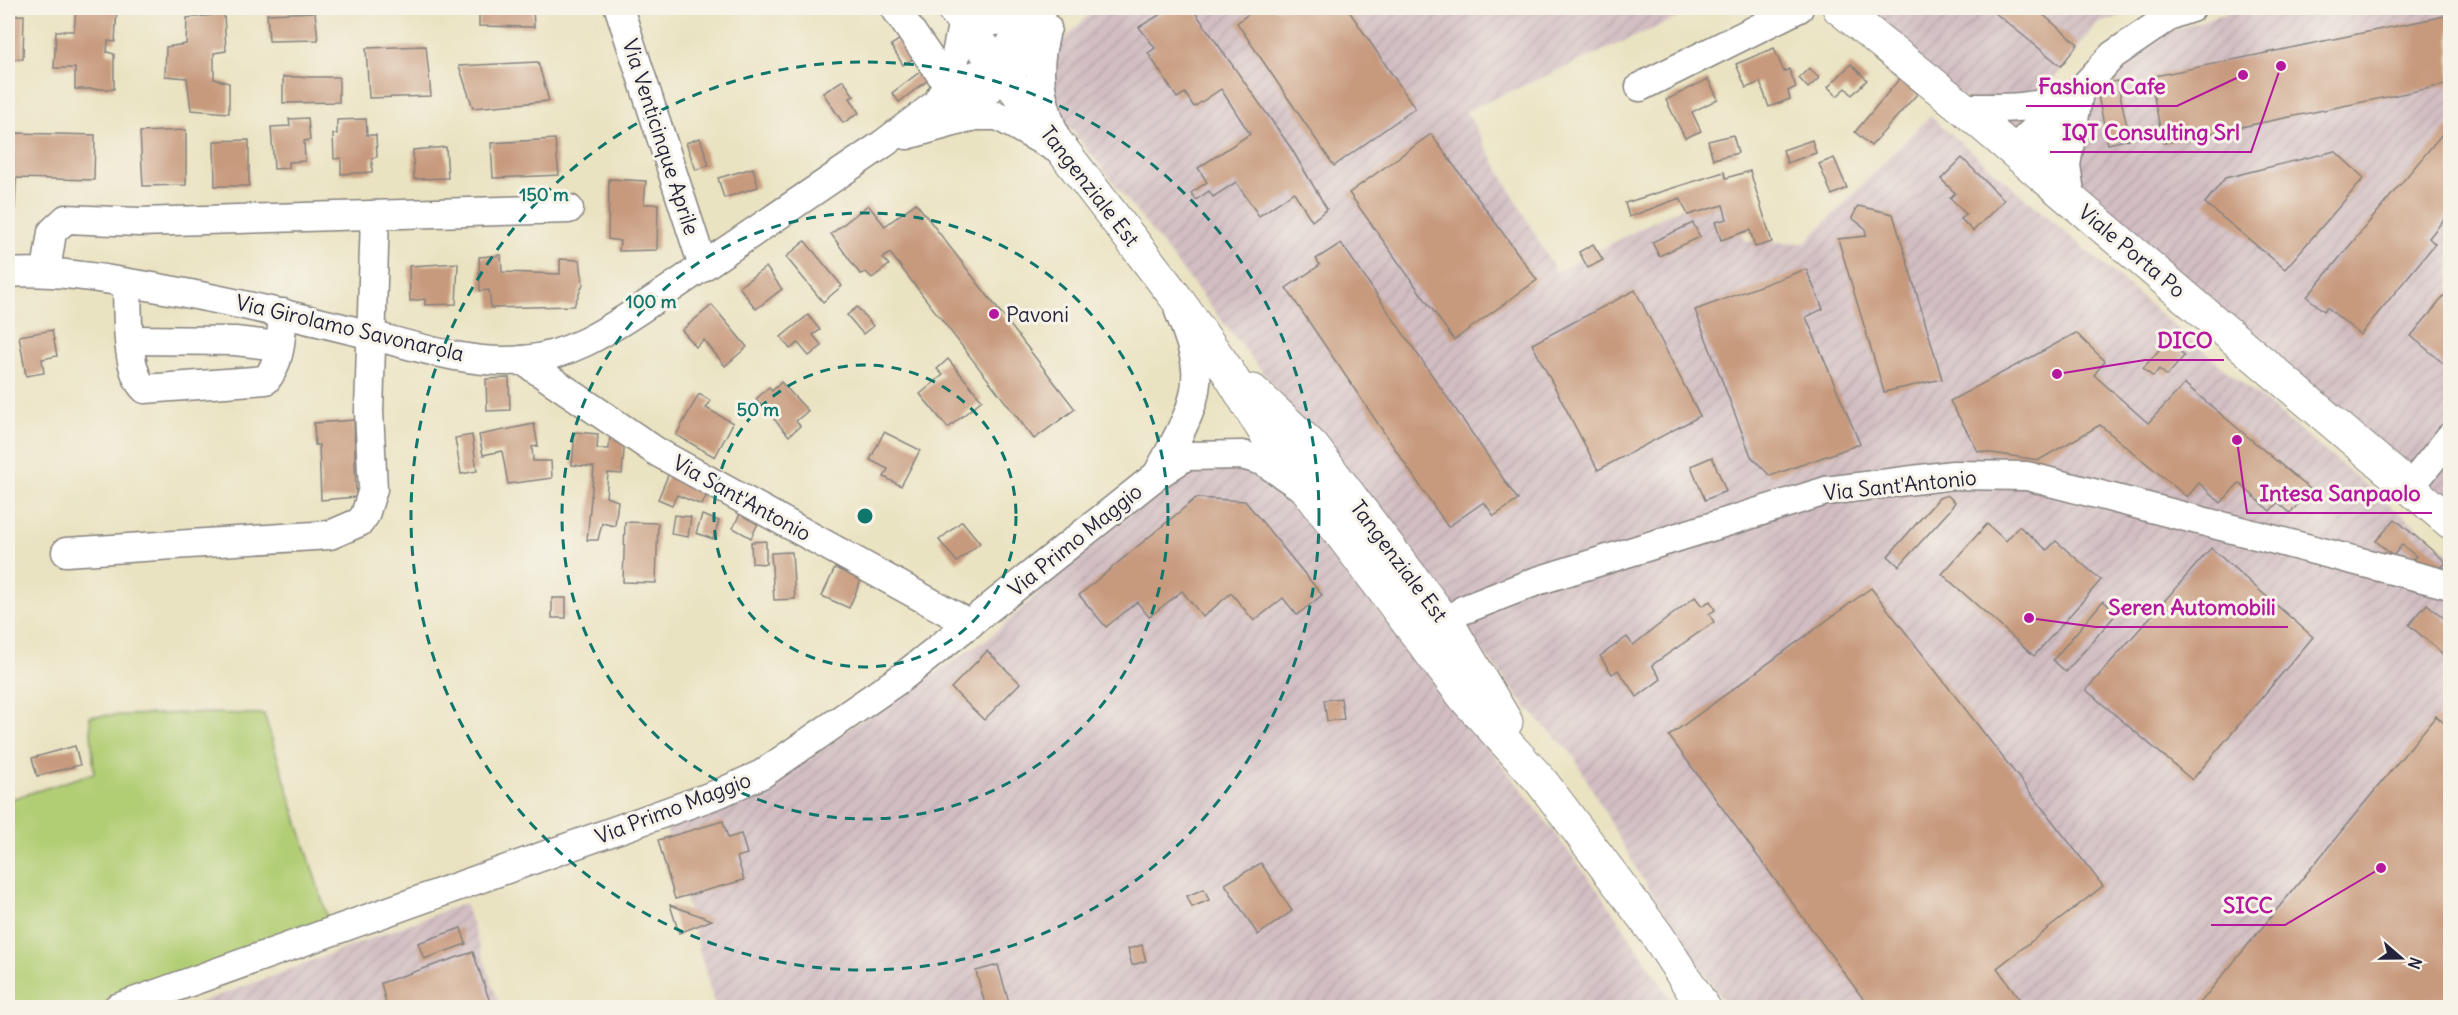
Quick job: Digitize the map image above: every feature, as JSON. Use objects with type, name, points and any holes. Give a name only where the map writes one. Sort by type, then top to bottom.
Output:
[{"type":"main road","name":"Viale Porta Po","points":[[1839,8],[1963,108],[2451,522]]},
{"type":"main road","name":"Tangenziale Est","points":[[958,14],[1000,72],[1062,148],[1174,295],[1225,367],[1270,440],[1465,698],[1541,781],[1657,935],[1704,1008]]},
{"type":"main road","name":"Tangenziale Est","points":[[1225,367],[1312,446],[1453,632],[1541,781]]},
{"type":"street","name":"Via Venticinque Aprile","points":[[619,8],[703,266]]},
{"type":"street","points":[[896,8],[948,85]]},
{"type":"street","points":[[1640,87],[1799,8]]},
{"type":"street","points":[[2023,159],[2063,129],[2079,92],[2113,55],[2173,14],[2191,8]]},
{"type":"street","name":"Via Girolamo Savonarola","points":[[941,115],[955,64],[958,14]]},
{"type":"street","points":[[958,14],[987,22],[1048,14]]},
{"type":"street","points":[[1000,72],[1011,43],[1021,30],[1048,14]]},
{"type":"street","points":[[1048,14],[1040,60],[1042,102],[1062,148]]},
{"type":"street","name":"Via Girolamo Savonarola","points":[[8,273],[46,271],[234,301],[455,356],[522,360],[570,350],[600,335],[883,144],[941,115],[972,76],[986,71],[1000,72]]},
{"type":"street","points":[[1963,108],[2023,108],[2049,104],[2079,92]]},
{"type":"street","points":[[2071,199],[2066,165],[2079,92]]},
{"type":"street","name":"Via Girolamo Savonarola","points":[[941,115],[998,116],[1062,148]]},
{"type":"street","points":[[46,271],[52,232],[66,219],[139,222],[569,209]]},
{"type":"street","points":[[66,552],[330,535],[360,522],[365,515],[373,489],[369,412],[374,336],[375,215]]},
{"type":"street","points":[[127,283],[130,340],[137,383],[145,389],[266,380],[274,370],[283,313]]},
{"type":"street","name":"Via Primo Maggio","points":[[1157,475],[1188,416],[1195,386],[1196,362],[1174,295]]},
{"type":"street","points":[[130,340],[235,341],[279,346]]},
{"type":"street","name":"Via Sant'Antonio","points":[[522,360],[657,452],[970,624]]},
{"type":"street","points":[[2410,487],[2451,438]]},
{"type":"street","name":"Via Primo Maggio","points":[[117,1008],[731,788],[762,774],[901,678],[1157,475],[1186,456],[1242,455],[1263,461],[1310,493]]},
{"type":"street","name":"Via Sant'Antonio","points":[[1462,610],[1537,581],[1826,491],[1953,475],[2027,476],[2451,585]]},
{"type":"shaded area","points":[[1096,8],[1700,8],[1466,111],[1556,272],[1715,190],[1746,241],[1805,243],[1930,116],[2214,360],[2450,554],[2450,1007],[1727,1007],[1641,877],[1573,755],[1527,708],[1050,102],[1042,61]]},
{"type":"shaded area","points":[[1859,8],[2143,8],[2097,24],[2009,136]]},
{"type":"shaded area","points":[[2243,8],[2450,8],[2450,507],[2080,197],[2077,97],[2117,48]]},
{"type":"shaded area","points":[[1232,465],[1269,483],[1313,528],[1521,789],[1606,901],[1676,1007],[715,1007],[666,828],[743,798],[811,758],[858,722],[989,638],[1153,489],[1193,469]]},
{"type":"shaded area","points":[[465,903],[500,1007],[184,1008],[267,978]]},
{"type":"green space","points":[[191,713],[264,714],[329,922],[95,1007],[8,1007],[8,800],[94,773],[90,716]]},
{"type":"building","points":[[76,8],[117,8],[115,42],[108,41],[107,52],[114,54],[114,89],[75,89],[75,68],[54,68],[56,31],[74,31]]},
{"type":"building","points":[[479,8],[533,8],[534,27],[479,26]]},
{"type":"building","points":[[1171,8],[1192,8],[1291,148],[1327,209],[1312,221],[1294,192],[1259,216],[1236,182],[1213,197],[1209,191],[1196,200],[1191,193],[1207,182],[1198,168],[1250,134],[1221,89],[1194,107],[1185,93],[1177,98],[1148,53],[1155,48],[1139,27]]},
{"type":"building","points":[[1256,8],[1347,8],[1415,108],[1334,166],[1237,23]]},
{"type":"building","points":[[1426,8],[1442,8],[1432,15]]},
{"type":"building","points":[[1989,8],[2035,8],[2078,44],[2061,66]]},
{"type":"building","points":[[315,12],[318,40],[269,41],[267,14]]},
{"type":"building","points":[[224,14],[226,51],[214,53],[214,79],[229,83],[229,113],[191,110],[187,78],[165,76],[166,47],[186,44],[187,18]]},
{"type":"building","points":[[24,15],[23,59],[8,59],[8,16]]},
{"type":"building","points":[[2450,15],[2450,84],[2163,143],[2150,77]]},
{"type":"building","points":[[902,38],[915,58],[903,65],[891,45]]},
{"type":"building","points":[[426,46],[431,96],[369,98],[366,48]]},
{"type":"building","points":[[1774,48],[1784,72],[1789,69],[1796,87],[1788,91],[1790,99],[1769,107],[1760,82],[1746,88],[1736,64]]},
{"type":"building","points":[[538,62],[549,101],[473,108],[459,66]]},
{"type":"building","points":[[1851,64],[1867,80],[1852,95],[1846,88],[1837,96],[1828,87]]},
{"type":"building","points":[[1809,68],[1819,78],[1808,88],[1799,78]]},
{"type":"building","points":[[921,71],[928,80],[899,102],[892,93]]},
{"type":"building","points":[[283,77],[339,77],[339,102],[283,103]]},
{"type":"building","points":[[1900,78],[1917,94],[1871,146],[1855,132]]},
{"type":"building","points":[[1708,79],[1718,99],[1692,112],[1701,131],[1685,138],[1666,100]]},
{"type":"building","points":[[843,80],[854,96],[850,98],[859,113],[843,123],[823,93]]},
{"type":"building","points":[[2117,81],[2130,139],[2108,144],[2096,86]]},
{"type":"building","points":[[308,118],[310,140],[304,141],[305,161],[289,162],[289,168],[274,169],[271,127],[290,126],[289,119]]},
{"type":"building","points":[[366,119],[367,135],[376,135],[377,157],[372,158],[372,172],[341,174],[341,158],[334,159],[333,134],[337,134],[337,120]]},
{"type":"building","points":[[2447,128],[2450,131],[2450,212],[2429,238],[2435,244],[2360,335],[2327,307],[2324,311],[2307,297]]},
{"type":"building","points":[[186,130],[186,185],[143,186],[140,132]]},
{"type":"building","points":[[14,133],[95,135],[94,180],[16,178],[15,208],[8,208],[8,168],[14,168]]},
{"type":"building","points":[[1431,134],[1537,280],[1454,340],[1349,193]]},
{"type":"building","points":[[1733,135],[1738,153],[1713,159],[1708,141]]},
{"type":"building","points":[[700,138],[709,165],[696,170],[686,143]]},
{"type":"building","points":[[555,139],[559,175],[493,178],[491,143]]},
{"type":"building","points":[[249,140],[249,186],[215,186],[214,141]]},
{"type":"building","points":[[1812,140],[1816,153],[1787,163],[1783,150]]},
{"type":"building","points":[[446,147],[448,178],[414,179],[413,150]]},
{"type":"building","points":[[2335,151],[2364,178],[2285,269],[2205,203],[2225,178]]},
{"type":"building","points":[[1834,158],[1847,188],[1832,195],[1819,164]]},
{"type":"building","points":[[1962,158],[2004,200],[1973,231],[1961,219],[1966,214],[1950,198],[1955,193],[1941,179]]},
{"type":"building","points":[[753,168],[758,187],[724,198],[718,178]]},
{"type":"building","points":[[1750,171],[1772,242],[1755,247],[1750,230],[1721,240],[1715,222],[1727,219],[1723,205],[1688,215],[1680,198],[1629,217],[1625,203],[1724,172],[1726,178]]},
{"type":"building","points":[[609,179],[646,181],[644,204],[658,204],[657,250],[619,251],[620,241],[608,239]]},
{"type":"building","points":[[916,203],[1075,409],[1034,439],[890,253],[883,258],[889,265],[872,278],[866,272],[860,274],[831,234],[868,205],[885,226]]},
{"type":"building","points":[[1858,206],[1893,214],[1942,379],[1884,392],[1838,239],[1866,236],[1865,228],[1852,218]]},
{"type":"building","points":[[1693,223],[1700,237],[1659,256],[1652,242]]},
{"type":"building","points":[[805,241],[842,286],[823,302],[786,257]]},
{"type":"building","points":[[1341,243],[1518,500],[1494,516],[1484,502],[1448,527],[1286,288],[1320,265],[1316,259]]},
{"type":"building","points":[[1593,244],[1603,260],[1588,268],[1579,252]]},
{"type":"building","points":[[501,255],[502,272],[560,274],[560,259],[580,260],[583,284],[574,306],[491,308],[489,290],[480,291],[479,257]]},
{"type":"building","points":[[458,263],[456,304],[425,305],[425,299],[410,301],[409,266]]},
{"type":"building","points":[[766,267],[782,289],[756,309],[739,287]]},
{"type":"building","points":[[1806,269],[1823,309],[1806,317],[1860,444],[1770,476],[1751,456],[1695,310]]},
{"type":"building","points":[[2450,289],[2450,369],[2411,336]]},
{"type":"building","points":[[1635,290],[1700,416],[1598,470],[1532,344]]},
{"type":"building","points":[[712,305],[747,347],[725,366],[704,340],[696,347],[682,330]]},
{"type":"building","points":[[857,307],[873,326],[863,334],[847,315]]},
{"type":"building","points":[[808,315],[820,330],[813,335],[822,346],[809,356],[798,343],[790,349],[781,337]]},
{"type":"building","points":[[52,330],[57,356],[42,359],[44,373],[26,376],[19,336]]},
{"type":"building","points":[[2076,333],[2105,361],[2094,375],[2148,423],[2185,384],[2311,490],[2290,513],[2278,502],[2270,511],[2239,483],[2221,503],[2199,483],[2187,497],[2100,425],[2039,460],[1978,451],[1950,401]]},
{"type":"building","points":[[2174,333],[2184,342],[2177,349],[2184,356],[2167,376],[2159,369],[2153,377],[2143,368]]},
{"type":"building","points":[[948,359],[982,400],[948,428],[920,394],[943,375],[937,369]]},
{"type":"building","points":[[509,378],[510,410],[487,411],[486,379]]},
{"type":"building","points":[[781,382],[808,411],[796,421],[800,426],[789,436],[756,399],[769,387],[772,391]]},
{"type":"building","points":[[699,394],[711,401],[706,408],[733,423],[715,457],[676,435]]},
{"type":"building","points":[[354,420],[356,497],[321,500],[319,445],[315,445],[314,423]]},
{"type":"building","points":[[534,424],[538,446],[532,447],[533,461],[551,461],[552,478],[508,484],[502,451],[483,455],[479,435]]},
{"type":"building","points":[[575,432],[598,434],[597,449],[609,449],[610,436],[625,438],[622,474],[608,473],[606,497],[618,501],[615,526],[602,523],[598,540],[587,540],[594,467],[572,465]]},
{"type":"building","points":[[884,432],[920,450],[901,486],[884,477],[888,469],[870,460]]},
{"type":"building","points":[[472,435],[477,471],[461,474],[455,438]]},
{"type":"building","points":[[1712,457],[1726,491],[1705,500],[1691,466]]},
{"type":"building","points":[[671,468],[711,485],[702,505],[677,495],[672,505],[658,499]]},
{"type":"building","points":[[1947,495],[1955,502],[1950,510],[1899,566],[1888,556],[1939,498]]},
{"type":"building","points":[[1196,498],[1245,501],[1322,595],[1297,615],[1283,598],[1254,621],[1231,593],[1203,617],[1182,591],[1149,617],[1137,602],[1106,627],[1079,595]]},
{"type":"building","points":[[745,504],[763,513],[751,538],[733,528]]},
{"type":"building","points":[[674,515],[691,517],[688,537],[671,534]]},
{"type":"building","points":[[702,515],[719,521],[713,539],[696,533]]},
{"type":"building","points":[[2395,519],[2446,562],[2435,576],[2411,562],[2416,556],[2402,545],[2393,556],[2376,541]]},
{"type":"building","points":[[962,521],[980,543],[957,562],[939,540]]},
{"type":"building","points":[[625,522],[658,523],[656,583],[623,582]]},
{"type":"building","points":[[1987,524],[2006,541],[2019,526],[2047,550],[2056,541],[2101,580],[2034,656],[1942,574]]},
{"type":"building","points":[[766,541],[766,564],[752,563],[751,542]]},
{"type":"building","points":[[2211,548],[2313,637],[2192,780],[2086,690]]},
{"type":"building","points":[[792,552],[795,599],[774,600],[771,553]]},
{"type":"building","points":[[835,568],[861,580],[849,608],[822,596]]},
{"type":"building","points":[[1871,588],[2103,886],[1997,968],[2026,1008],[1870,1008],[1669,736]]},
{"type":"building","points":[[1695,597],[1702,606],[1710,601],[1715,610],[1709,614],[1714,622],[1652,665],[1661,679],[1637,697],[1618,670],[1612,674],[1600,656],[1627,637],[1633,645]]},
{"type":"building","points":[[552,598],[566,598],[566,618],[552,618]]},
{"type":"building","points":[[2103,601],[2117,613],[2066,672],[2053,660]]},
{"type":"building","points":[[2427,604],[2450,623],[2450,660],[2409,625]]},
{"type":"building","points":[[987,651],[1020,683],[984,720],[951,688]]},
{"type":"building","points":[[1341,698],[1344,719],[1327,721],[1324,700]]},
{"type":"building","points":[[2436,716],[2450,728],[2450,1008],[2196,1008]]},
{"type":"building","points":[[75,746],[80,765],[37,776],[32,758]]},
{"type":"building","points":[[723,821],[728,838],[741,834],[747,854],[737,857],[744,880],[675,899],[658,840]]},
{"type":"building","points":[[1261,863],[1292,911],[1258,935],[1225,884]]},
{"type":"building","points":[[1204,889],[1209,900],[1192,907],[1187,896]]},
{"type":"building","points":[[670,905],[712,920],[679,933]]},
{"type":"building","points":[[461,928],[466,944],[424,959],[418,943]]},
{"type":"building","points":[[1142,945],[1146,961],[1132,965],[1128,949]]},
{"type":"building","points":[[473,952],[492,1008],[387,1008],[381,983]]},
{"type":"building","points":[[998,965],[1010,1006],[986,1008],[976,971]]},
{"type":"place","name":"IQT Consulting Srl","points":[[2281,66]]},
{"type":"place","name":"Fashion Cafe","points":[[2243,75]]},
{"type":"place","name":"Pavoni","points":[[994,314]]},
{"type":"place","name":"DICO","points":[[2057,374]]},
{"type":"place","name":"Intesa Sanpaolo","points":[[2237,440]]},
{"type":"place","name":"Seren Automobili","points":[[2029,618]]},
{"type":"place","name":"SICC","points":[[2381,868]]}]
